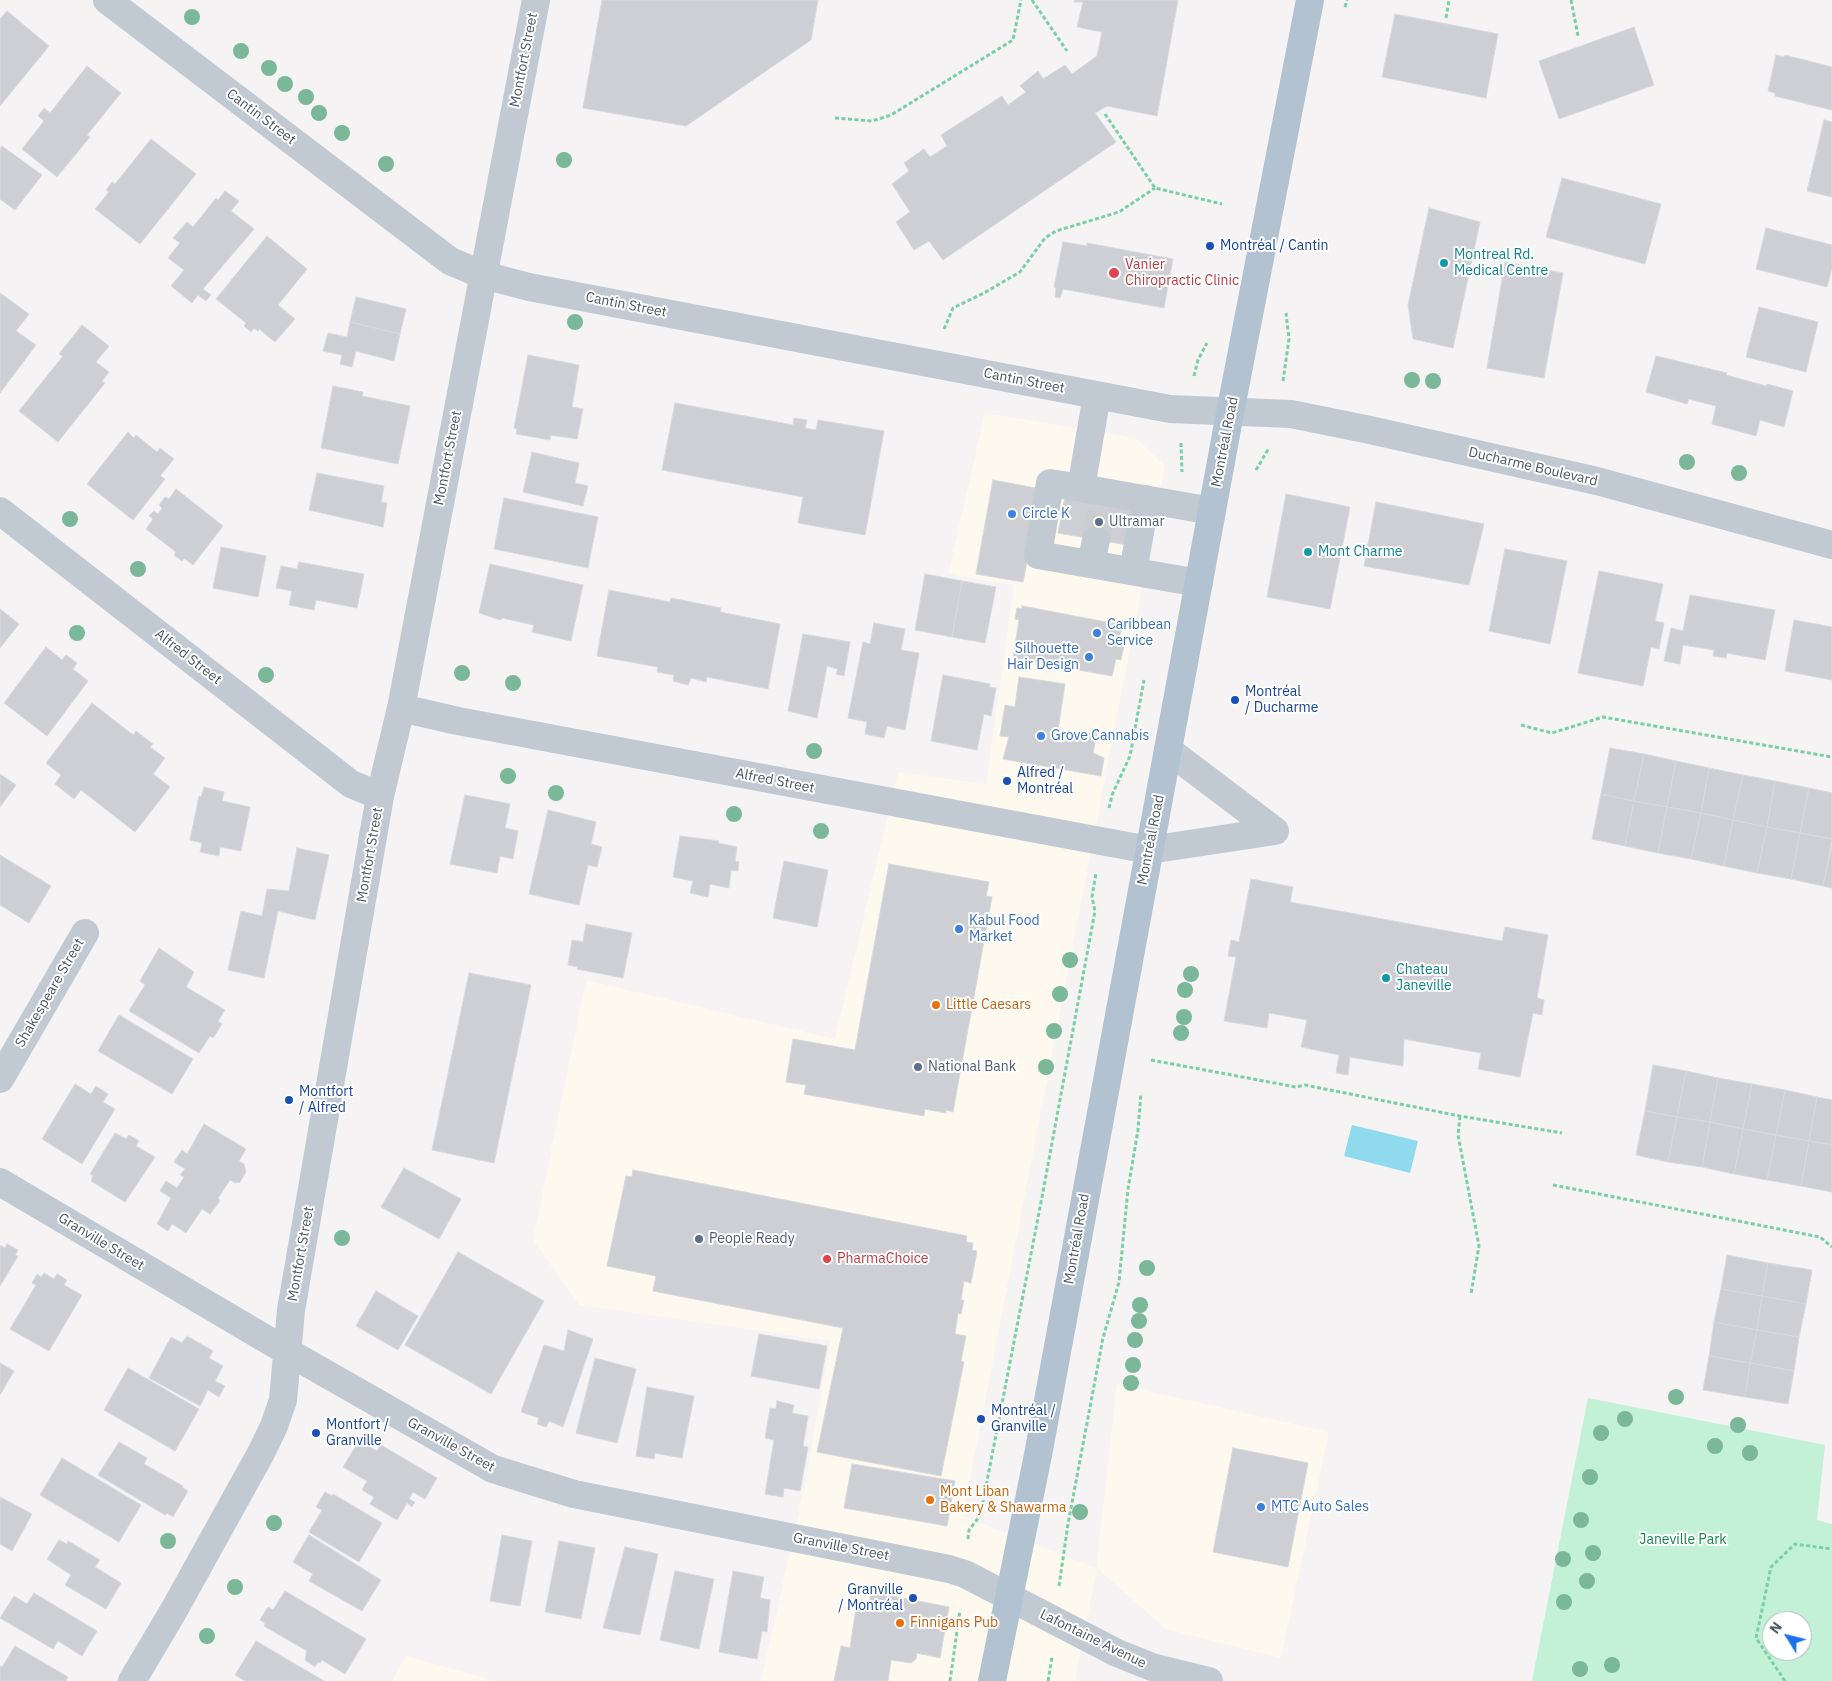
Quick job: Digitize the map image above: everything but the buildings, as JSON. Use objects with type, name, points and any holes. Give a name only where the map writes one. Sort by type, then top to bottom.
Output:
[{"type":"main road","name":"Montréal Road","points":[[992,1681],[1044,1421],[1230,413],[1310,0]]},
{"type":"street","name":"Cantin Street","points":[[107,0],[450,261],[483,275],[529,287],[1170,409],[1230,413]]},
{"type":"street","name":"Montfort Street","points":[[132,1681],[174,1610],[274,1426],[283,1400],[291,1310],[380,796],[401,708],[536,0]]},
{"type":"street","points":[[1096,494],[1097,395]]},
{"type":"street","name":"Ducharme Boulevard","points":[[1230,413],[1291,414],[1370,430],[1597,481],[1832,545]]},
{"type":"street","points":[[1199,583],[1133,571],[1094,552],[1038,555],[1050,482],[1096,494],[1146,499],[1212,511]]},
{"type":"street","points":[[1133,571],[1146,499]]},
{"type":"street","name":"Alfred Street","points":[[0,511],[351,784],[380,796]]},
{"type":"street","name":"Alfred Street","points":[[401,708],[478,725],[1149,850],[1275,831],[1168,750]]},
{"type":"street","name":"Shakespeare Street","points":[[0,1079],[85,933]]},
{"type":"street","name":"Granville Street","points":[[0,1182],[288,1352],[492,1469],[574,1494],[949,1569],[965,1574],[1010,1597]]},
{"type":"street","name":"Lafontaine Avenue","points":[[1010,1597],[1117,1653],[1159,1669],[1208,1681]]},
{"type":"path","points":[[835,118],[872,121],[891,115],[1013,40],[1021,0]]},
{"type":"path","points":[[1032,0],[1067,51]]},
{"type":"path","points":[[1345,9],[1347,0]]},
{"type":"path","points":[[1446,18],[1450,0]]},
{"type":"path","points":[[1571,0],[1578,36]]},
{"type":"path","points":[[1105,114],[1156,188],[1222,204]]},
{"type":"path","points":[[944,329],[953,308],[1020,272],[1045,238],[1056,230],[1119,212],[1156,188]]},
{"type":"path","points":[[1286,312],[1289,339],[1286,366]]},
{"type":"path","points":[[1254,476],[1263,456],[1270,447]]},
{"type":"path","points":[[1177,504],[1182,475],[1180,448]]},
{"type":"path","points":[[1112,795],[1130,756],[1146,671]]},
{"type":"path","points":[[1521,725],[1552,733],[1603,717],[1832,757]]},
{"type":"path","points":[[969,1536],[970,1530],[980,1516],[1044,1187],[1095,912],[1092,897],[1095,878]]},
{"type":"path","points":[[1151,1060],[1296,1087],[1305,1085],[1562,1134]]},
{"type":"path","points":[[1060,1579],[1068,1524],[1103,1338],[1119,1282],[1128,1189],[1142,1104],[1140,1085]]},
{"type":"path","points":[[1460,1116],[1458,1135],[1480,1246],[1472,1294]]},
{"type":"path","points":[[1553,1185],[1820,1237],[1832,1247]]},
{"type":"path","points":[[1785,1681],[1756,1638],[1771,1567],[1795,1544],[1832,1549]]},
{"type":"path","points":[[950,1681],[961,1601]]},
{"type":"path","points":[[1048,1681],[1050,1676]]},
{"type":"shaded area","points":[[985,413],[1136,438],[1165,466],[963,1516],[1096,1568],[1117,1384],[1329,1432],[1281,1658],[1166,1629],[1097,1568],[1075,1681],[761,1681],[805,1485],[830,1341],[579,1305],[533,1240],[586,980],[835,1039],[898,772],[986,784],[1014,585],[948,574]]},
{"type":"shaded area","points":[[406,1656],[496,1681],[392,1681]]},
{"type":"green space","name":"Janeville Park","points":[[1588,1398],[1825,1445],[1817,1520],[1832,1524],[1832,1681],[1532,1681]]},
{"type":"water","points":[[1352,1125],[1418,1141],[1410,1173],[1344,1156]]},
{"type":"tunnel","points":[[1096,540],[1102,504]]},
{"type":"place","name":"Montréal / Cantin","points":[[1210,246]]},
{"type":"place","name":"Montreal Rd. Medical Centre","points":[[1444,263]]},
{"type":"place","name":"Vanier Chiropractic Clinic","points":[[1114,273]]},
{"type":"place","name":"Circle K","points":[[1012,514]]},
{"type":"place","name":"Ultramar","points":[[1099,522]]},
{"type":"place","name":"Mont Charme","points":[[1308,552]]},
{"type":"place","name":"Caribbean Service","points":[[1097,633]]},
{"type":"place","name":"Silhouette Hair Design","points":[[1089,657]]},
{"type":"place","name":"Montréal / Ducharme","points":[[1235,700]]},
{"type":"place","name":"Grove Cannabis","points":[[1041,736]]},
{"type":"place","name":"Alfred / Montréal","points":[[1007,781]]},
{"type":"place","name":"Kabul Food Market","points":[[959,929]]},
{"type":"place","name":"Chateau Janeville","points":[[1386,978]]},
{"type":"place","name":"Little Caesars","points":[[936,1005]]},
{"type":"place","name":"National Bank","points":[[918,1067]]},
{"type":"place","name":"Montfort / Alfred","points":[[289,1100]]},
{"type":"place","name":"People Ready","points":[[699,1239]]},
{"type":"place","name":"PharmaChoice","points":[[827,1259]]},
{"type":"place","name":"Montréal / Granville","points":[[981,1419]]},
{"type":"place","name":"Montfort / Granville","points":[[316,1433]]},
{"type":"place","name":"Mont Liban Bakery & Shawarma","points":[[930,1500]]},
{"type":"place","name":"MTC Auto Sales","points":[[1261,1507]]},
{"type":"place","name":"Granville / Montréal","points":[[913,1598]]},
{"type":"place","name":"Finnigans Pub","points":[[900,1623]]}]
